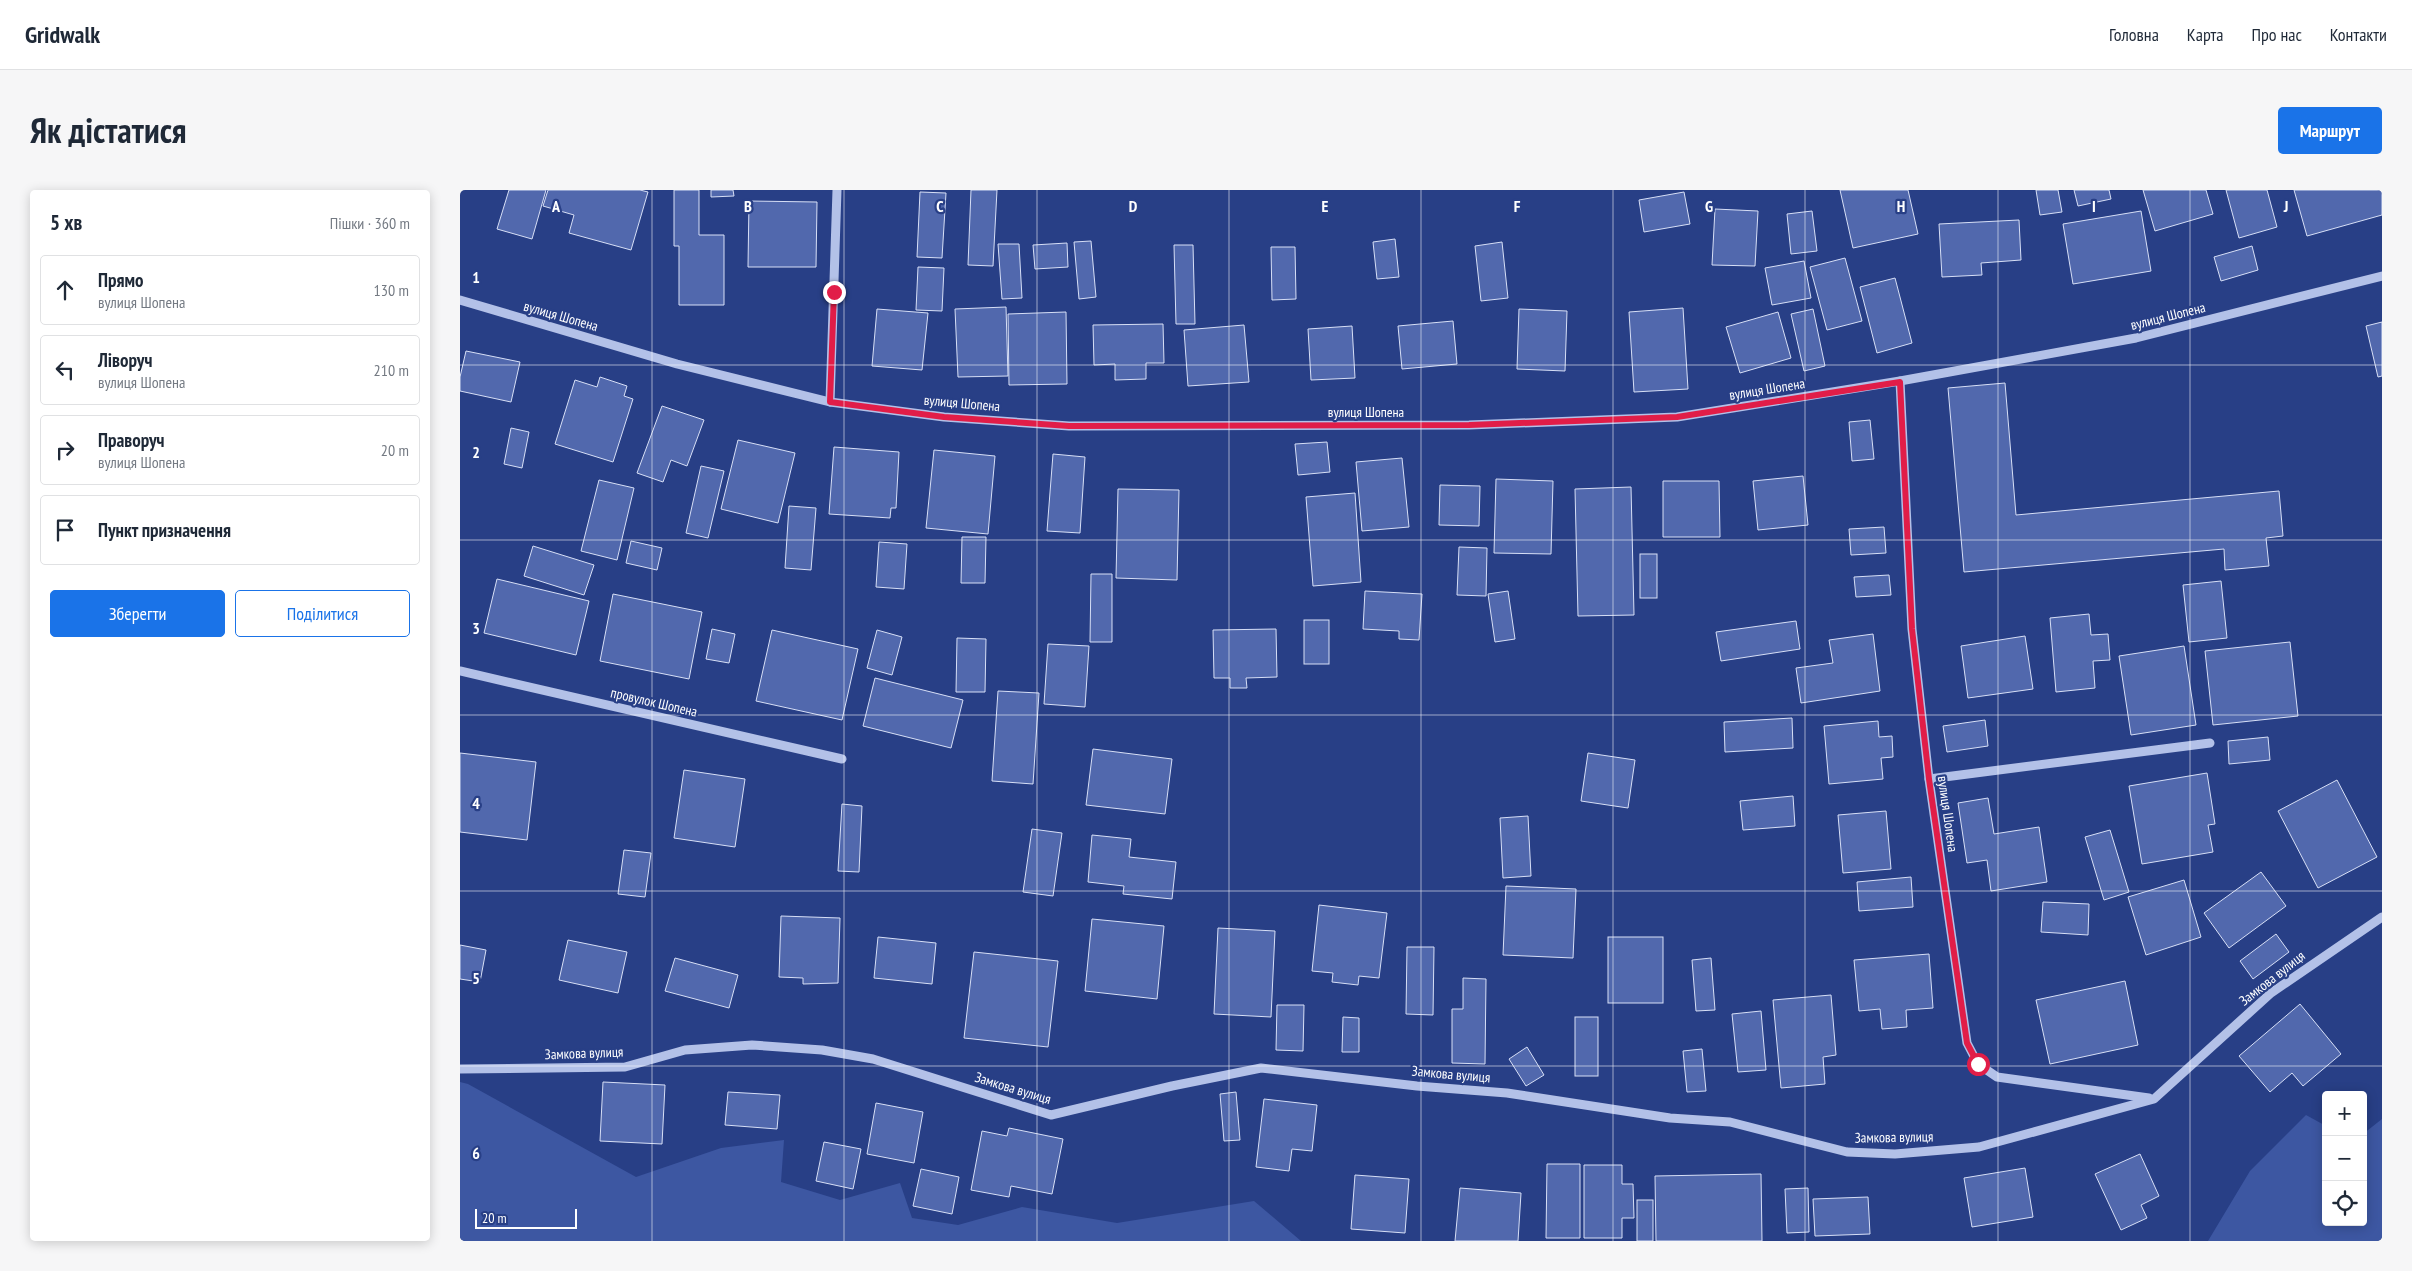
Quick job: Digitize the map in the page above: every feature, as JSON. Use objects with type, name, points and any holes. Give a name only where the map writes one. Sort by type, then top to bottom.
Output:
[{"type":"street","points":[[830,402],[837,190]]},
{"type":"street","name":"вулиця Шопена","points":[[460,300],[677,364],[830,402],[944,417],[1069,426],[1469,425],[1677,417],[1900,382],[2136,338],[2382,276]]},
{"type":"street","name":"вулиця Шопена","points":[[1900,382],[1912,629],[1929,779],[1967,1043],[1971,1054],[1987,1072],[1997,1077],[2154,1099]]},
{"type":"street","name":"провулок Шопена","points":[[460,671],[842,759]]},
{"type":"street","points":[[1929,779],[2210,743]]},
{"type":"street","name":"Замкова вулиця","points":[[460,1069],[625,1067],[685,1050],[752,1045],[822,1050],[873,1059],[1051,1115],[1172,1086],[1261,1068],[1417,1086],[1507,1093],[1670,1118],[1730,1122],[1846,1152],[1895,1154],[1979,1147],[2154,1099],[2271,993],[2382,917]]},
{"type":"shaded area","points":[[460,1082],[468,1084],[636,1177],[721,1148],[784,1140],[781,1182],[840,1200],[900,1183],[912,1218],[958,1225],[1022,1207],[1117,1223],[1254,1201],[1301,1241],[460,1241]]},
{"type":"shaded area","points":[[2306,1115],[2322,1124],[2322,1226],[2367,1226],[2367,1131],[2382,1119],[2382,1241],[2208,1241],[2250,1171]]},
{"type":"building","points":[[509,190],[546,190],[532,239],[497,229]]},
{"type":"building","points":[[548,190],[640,190],[648,192],[631,250],[569,233],[574,215],[543,206]]},
{"type":"building","points":[[674,190],[699,190],[699,235],[724,235],[724,305],[679,305],[679,246],[674,246]]},
{"type":"building","points":[[711,190],[733,190],[734,196],[711,197]]},
{"type":"building","points":[[971,190],[997,190],[993,266],[968,265]]},
{"type":"building","points":[[1840,190],[1908,190],[1918,234],[1853,248]]},
{"type":"building","points":[[2036,190],[2058,190],[2062,212],[2040,215]]},
{"type":"building","points":[[2074,190],[2109,190],[2111,199],[2078,206]]},
{"type":"building","points":[[2143,190],[2206,190],[2213,214],[2155,231]]},
{"type":"building","points":[[2226,190],[2267,190],[2277,227],[2239,238]]},
{"type":"building","points":[[2294,190],[2382,190],[2382,215],[2307,236]]},
{"type":"building","points":[[920,192],[946,193],[942,258],[917,257]]},
{"type":"building","points":[[1684,192],[1690,224],[1644,232],[1639,200]]},
{"type":"building","points":[[749,201],[817,202],[816,267],[748,267]]},
{"type":"building","points":[[1715,209],[1758,211],[1755,266],[1712,265]]},
{"type":"building","points":[[1812,211],[1817,251],[1791,254],[1787,214]]},
{"type":"building","points":[[2141,211],[2151,271],[2073,284],[2063,224]]},
{"type":"building","points":[[2019,220],[2021,260],[1981,263],[1982,275],[1942,277],[1939,224]]},
{"type":"building","points":[[1395,239],[1399,277],[1377,279],[1373,242]]},
{"type":"building","points":[[1091,241],[1096,297],[1079,299],[1074,242]]},
{"type":"building","points":[[1502,242],[1508,298],[1481,301],[1475,246]]},
{"type":"building","points":[[1067,243],[1068,267],[1035,269],[1033,245]]},
{"type":"building","points":[[998,244],[1019,244],[1022,298],[1002,299]]},
{"type":"building","points":[[1174,245],[1193,245],[1195,324],[1176,324]]},
{"type":"building","points":[[2252,246],[2258,270],[2221,281],[2214,257]]},
{"type":"building","points":[[1271,247],[1295,247],[1296,299],[1272,300]]},
{"type":"building","points":[[1845,258],[1862,321],[1827,330],[1810,267]]},
{"type":"building","points":[[1804,261],[1811,298],[1772,305],[1765,268]]},
{"type":"building","points":[[918,267],[944,268],[942,311],[916,310]]},
{"type":"building","points":[[1895,278],[1912,343],[1877,353],[1860,287]]},
{"type":"building","points":[[1006,307],[1008,376],[958,377],[955,309]]},
{"type":"building","points":[[1683,308],[1688,389],[1634,392],[1629,312]]},
{"type":"building","points":[[877,309],[928,313],[922,370],[872,366]]},
{"type":"building","points":[[1519,309],[1567,311],[1565,371],[1517,369]]},
{"type":"building","points":[[1813,309],[1825,366],[1804,371],[1791,314]]},
{"type":"building","points":[[1066,312],[1067,384],[1009,385],[1008,314]]},
{"type":"building","points":[[1778,312],[1791,358],[1740,373],[1726,327]]},
{"type":"building","points":[[1453,321],[1457,364],[1402,369],[1398,326]]},
{"type":"building","points":[[2382,322],[2382,376],[2378,377],[2366,326]]},
{"type":"building","points":[[1163,324],[1164,363],[1146,363],[1146,379],[1115,380],[1115,364],[1094,365],[1093,325]]},
{"type":"building","points":[[1244,325],[1249,382],[1188,386],[1184,330]]},
{"type":"building","points":[[1352,326],[1355,378],[1311,380],[1308,329]]},
{"type":"building","points":[[466,351],[520,362],[511,402],[460,391],[460,377]]},
{"type":"building","points":[[600,377],[627,386],[624,396],[633,399],[613,462],[555,444],[575,380],[597,387]]},
{"type":"building","points":[[2005,383],[2016,515],[2279,491],[2283,536],[2266,538],[2269,566],[2225,570],[2224,549],[1964,572],[1948,388]]},
{"type":"building","points":[[662,406],[704,420],[687,466],[671,460],[663,482],[637,473]]},
{"type":"building","points":[[1870,420],[1874,459],[1852,461],[1849,422]]},
{"type":"building","points":[[511,428],[529,432],[522,468],[504,464]]},
{"type":"building","points":[[738,440],[795,453],[778,523],[721,509]]},
{"type":"building","points":[[1327,442],[1330,472],[1298,475],[1295,444]]},
{"type":"building","points":[[834,447],[899,452],[896,508],[891,508],[890,518],[829,514]]},
{"type":"building","points":[[934,450],[995,456],[988,534],[926,528]]},
{"type":"building","points":[[1053,454],[1085,457],[1080,533],[1047,531]]},
{"type":"building","points":[[1402,458],[1409,527],[1362,531],[1356,462]]},
{"type":"building","points":[[701,466],[724,471],[708,538],[686,533]]},
{"type":"building","points":[[1803,476],[1808,525],[1758,530],[1753,481]]},
{"type":"building","points":[[1496,479],[1553,481],[1551,554],[1494,553]]},
{"type":"building","points":[[599,480],[634,488],[617,560],[581,551]]},
{"type":"building","points":[[1663,481],[1719,481],[1720,537],[1663,537]]},
{"type":"building","points":[[1440,485],[1480,486],[1479,526],[1439,525]]},
{"type":"building","points":[[1631,487],[1634,615],[1578,616],[1575,489]]},
{"type":"building","points":[[1118,489],[1179,490],[1177,580],[1116,578]]},
{"type":"building","points":[[1355,493],[1361,582],[1313,586],[1306,497]]},
{"type":"building","points":[[789,506],[816,508],[811,570],[785,568]]},
{"type":"building","points":[[1884,527],[1886,553],[1851,555],[1849,529]]},
{"type":"building","points":[[962,537],[986,537],[985,583],[961,583]]},
{"type":"building","points":[[631,541],[662,548],[657,570],[626,563]]},
{"type":"building","points":[[879,542],[907,544],[904,589],[876,587]]},
{"type":"building","points":[[533,546],[594,565],[584,595],[524,576]]},
{"type":"building","points":[[1459,547],[1487,548],[1486,596],[1457,595]]},
{"type":"building","points":[[1640,554],[1657,554],[1657,598],[1640,598]]},
{"type":"building","points":[[1091,574],[1112,574],[1112,642],[1090,642]]},
{"type":"building","points":[[1889,575],[1891,595],[1856,597],[1854,577]]},
{"type":"building","points":[[497,579],[589,601],[576,655],[484,633]]},
{"type":"building","points":[[2221,581],[2227,638],[2189,642],[2183,585]]},
{"type":"building","points":[[1365,591],[1422,594],[1419,640],[1399,639],[1399,631],[1363,629]]},
{"type":"building","points":[[1508,591],[1515,639],[1495,642],[1488,594]]},
{"type":"building","points":[[613,594],[702,612],[689,679],[600,661]]},
{"type":"building","points":[[2089,614],[2091,635],[2108,634],[2110,660],[2093,661],[2095,688],[2056,692],[2050,618]]},
{"type":"building","points":[[1304,620],[1329,620],[1329,664],[1304,664]]},
{"type":"building","points":[[1796,621],[1800,649],[1721,661],[1716,632]]},
{"type":"building","points":[[712,629],[735,634],[729,663],[706,659]]},
{"type":"building","points":[[1276,629],[1277,677],[1246,678],[1247,688],[1230,688],[1230,678],[1214,678],[1213,630]]},
{"type":"building","points":[[772,630],[858,649],[842,720],[756,701]]},
{"type":"building","points":[[877,630],[902,637],[892,675],[867,668]]},
{"type":"building","points":[[1873,634],[1880,691],[1801,703],[1796,668],[1833,663],[1829,640]]},
{"type":"building","points":[[2025,636],[2033,689],[1968,698],[1961,646]]},
{"type":"building","points":[[957,638],[986,639],[985,692],[956,692]]},
{"type":"building","points":[[2290,642],[2298,716],[2213,725],[2205,651]]},
{"type":"building","points":[[1048,644],[1089,646],[1085,707],[1044,704]]},
{"type":"building","points":[[2184,646],[2196,725],[2131,735],[2119,656]]},
{"type":"building","points":[[875,678],[963,700],[951,748],[863,726]]},
{"type":"building","points":[[998,691],[1039,693],[1033,784],[992,781]]},
{"type":"building","points":[[1792,718],[1793,748],[1725,752],[1724,722]]},
{"type":"building","points":[[1985,720],[1988,746],[1947,752],[1943,726]]},
{"type":"building","points":[[1878,721],[1879,737],[1892,736],[1893,757],[1881,758],[1883,779],[1829,784],[1824,726]]},
{"type":"building","points":[[2268,737],[2270,760],[2229,764],[2228,741]]},
{"type":"building","points":[[1093,749],[1172,759],[1165,814],[1086,805]]},
{"type":"building","points":[[460,753],[536,762],[527,840],[460,832]]},
{"type":"building","points":[[1588,753],[1635,760],[1628,808],[1581,801]]},
{"type":"building","points":[[684,770],[745,779],[735,847],[674,838]]},
{"type":"building","points":[[2207,773],[2215,824],[2208,825],[2213,852],[2142,864],[2129,786]]},
{"type":"building","points":[[2337,780],[2377,857],[2318,888],[2278,811]]},
{"type":"building","points":[[1793,796],[1795,826],[1743,830],[1740,801]]},
{"type":"building","points":[[1988,798],[1994,834],[2039,827],[2047,882],[1991,891],[1987,860],[1967,863],[1958,803]]},
{"type":"building","points":[[842,804],[862,806],[859,872],[838,871]]},
{"type":"building","points":[[1886,811],[1891,869],[1843,873],[1838,815]]},
{"type":"building","points":[[1528,816],[1531,876],[1503,878],[1500,818]]},
{"type":"building","points":[[1032,829],[1062,833],[1053,896],[1023,892]]},
{"type":"building","points":[[2110,830],[2129,892],[2104,900],[2085,837]]},
{"type":"building","points":[[1092,835],[1131,839],[1129,857],[1176,862],[1172,899],[1123,894],[1124,886],[1088,882]]},
{"type":"building","points":[[624,850],[651,853],[645,897],[618,894]]},
{"type":"building","points":[[2261,872],[2286,906],[2229,948],[2204,913]]},
{"type":"building","points":[[1911,877],[1913,907],[1859,911],[1857,882]]},
{"type":"building","points":[[2184,880],[2201,937],[2146,955],[2128,897]]},
{"type":"building","points":[[1506,886],[1576,889],[1573,958],[1503,955]]},
{"type":"building","points":[[2043,902],[2089,904],[2088,935],[2041,932]]},
{"type":"building","points":[[1319,905],[1387,913],[1379,978],[1359,976],[1358,985],[1332,982],[1333,973],[1312,971]]},
{"type":"building","points":[[781,916],[840,918],[838,983],[803,984],[803,978],[779,977]]},
{"type":"building","points":[[1092,919],[1164,926],[1157,999],[1085,991]]},
{"type":"building","points":[[1218,928],[1275,931],[1271,1017],[1214,1014]]},
{"type":"building","points":[[2276,934],[2289,952],[2253,979],[2240,961]]},
{"type":"building","points":[[878,937],[936,943],[932,984],[874,978]]},
{"type":"building","points":[[1608,937],[1663,937],[1663,1003],[1608,1003]]},
{"type":"building","points":[[568,940],[627,952],[618,993],[559,980]]},
{"type":"building","points":[[460,945],[486,950],[480,982],[460,979]]},
{"type":"building","points":[[1407,947],[1434,947],[1433,1015],[1406,1014]]},
{"type":"building","points":[[974,952],[1058,961],[1048,1047],[964,1038]]},
{"type":"building","points":[[1929,954],[1933,1008],[1906,1010],[1907,1027],[1882,1029],[1880,1009],[1859,1011],[1854,960]]},
{"type":"building","points":[[675,958],[738,975],[729,1008],[665,991]]},
{"type":"building","points":[[1711,958],[1715,1010],[1696,1011],[1692,960]]},
{"type":"building","points":[[1463,978],[1486,979],[1485,1064],[1452,1063],[1452,1009],[1463,1009]]},
{"type":"building","points":[[2125,981],[2138,1045],[2050,1064],[2036,1000]]},
{"type":"building","points":[[1831,995],[1836,1055],[1823,1057],[1825,1084],[1781,1088],[1773,1000]]},
{"type":"building","points":[[2300,1004],[2341,1054],[2303,1086],[2292,1073],[2270,1092],[2239,1056]]},
{"type":"building","points":[[1277,1005],[1304,1005],[1303,1051],[1276,1050]]},
{"type":"building","points":[[1761,1011],[1766,1070],[1738,1072],[1732,1014]]},
{"type":"building","points":[[1343,1017],[1359,1018],[1359,1052],[1342,1052]]},
{"type":"building","points":[[1575,1017],[1598,1017],[1598,1076],[1575,1076]]},
{"type":"building","points":[[1527,1047],[1544,1075],[1526,1086],[1509,1059]]},
{"type":"building","points":[[1702,1049],[1706,1091],[1687,1092],[1683,1051]]},
{"type":"building","points":[[603,1082],[665,1085],[662,1144],[600,1141]]},
{"type":"building","points":[[728,1092],[780,1095],[777,1129],[725,1125]]},
{"type":"building","points":[[1236,1092],[1240,1140],[1224,1141],[1220,1094]]},
{"type":"building","points":[[1264,1099],[1317,1105],[1312,1151],[1292,1149],[1289,1171],[1256,1167]]},
{"type":"building","points":[[876,1103],[923,1112],[914,1163],[867,1154]]},
{"type":"building","points":[[1009,1128],[1063,1139],[1052,1194],[1011,1186],[1009,1197],[971,1190],[982,1131],[1007,1136]]},
{"type":"building","points":[[824,1142],[861,1149],[853,1189],[816,1181]]},
{"type":"building","points":[[2140,1154],[2159,1196],[2141,1205],[2147,1218],[2121,1230],[2095,1174]]},
{"type":"building","points":[[1547,1164],[1580,1164],[1580,1238],[1546,1238]]},
{"type":"building","points":[[1584,1165],[1622,1165],[1622,1184],[1633,1184],[1634,1218],[1622,1218],[1622,1238],[1584,1238]]},
{"type":"building","points":[[2025,1168],[2033,1217],[1972,1227],[1964,1178]]},
{"type":"building","points":[[921,1169],[959,1177],[952,1214],[913,1206]]},
{"type":"building","points":[[1761,1174],[1762,1241],[1656,1241],[1655,1176]]},
{"type":"building","points":[[1355,1175],[1409,1179],[1405,1233],[1351,1229]]},
{"type":"building","points":[[1460,1188],[1521,1193],[1518,1241],[1455,1241]]},
{"type":"building","points":[[1808,1188],[1809,1232],[1787,1233],[1785,1189]]},
{"type":"building","points":[[1868,1197],[1870,1234],[1815,1236],[1813,1199]]},
{"type":"building","points":[[1637,1200],[1653,1200],[1653,1241],[1637,1241]]},
{"type":"route","points":[[834,292],[830,402],[944,417],[1069,426],[1469,425],[1677,417],[1900,382],[1912,629],[1929,779],[1967,1043],[1971,1054],[1978,1064]]}]
